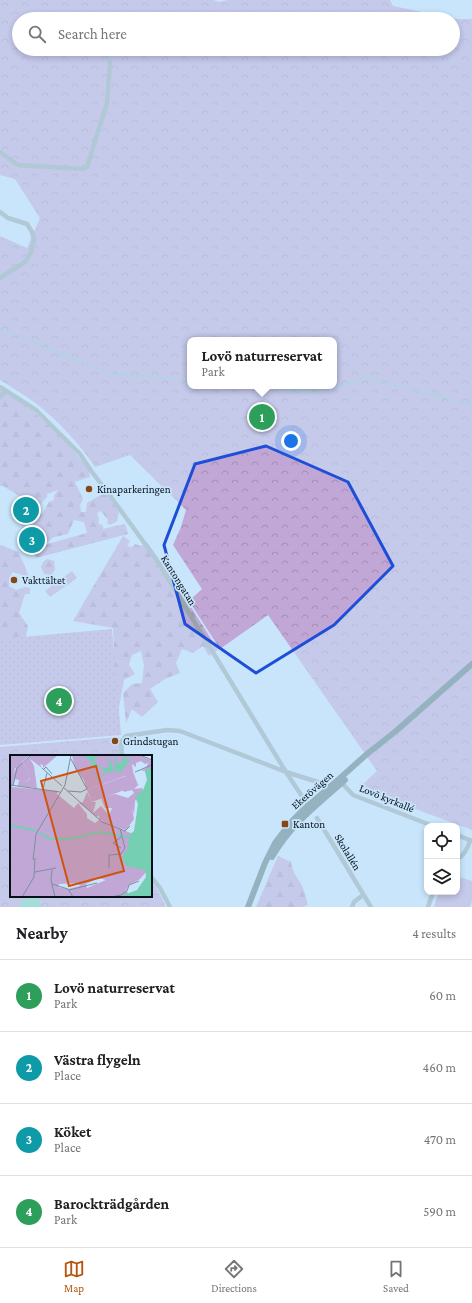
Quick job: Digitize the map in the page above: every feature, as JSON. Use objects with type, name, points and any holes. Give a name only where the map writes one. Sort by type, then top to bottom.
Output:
[{"type":"main road","name":"Ekerövägen","points":[[248,907],[259,879],[279,845],[310,808],[341,781],[371,751],[472,664]]},
{"type":"street","points":[[0,152],[18,165],[83,169],[87,167],[107,102],[110,62]]},
{"type":"street","points":[[0,212],[8,218],[27,224],[32,232],[34,240],[31,252],[25,262],[0,278]]},
{"type":"street","name":"Kantongatan","points":[[0,387],[36,410],[80,454],[111,496],[156,559],[286,772],[310,808]]},
{"type":"street","points":[[0,397],[6,391]]},
{"type":"street","points":[[122,755],[121,742],[126,736],[167,730],[180,731],[286,772],[320,783]]},
{"type":"street","name":"Lovö kyrkallé","points":[[341,781],[353,795],[425,823]]},
{"type":"street","name":"Skolallén","points":[[317,818],[371,907]]},
{"type":"street","points":[[460,836],[471,841],[467,850],[460,857]]},
{"type":"street","points":[[152,877],[160,888],[170,907]]},
{"type":"street","points":[[352,907],[354,902],[363,895]]},
{"type":"street","points":[[428,907],[432,895]]},
{"type":"highlighted area","points":[[266,446],[348,482],[393,566],[334,625],[256,673],[185,624],[164,545],[195,464]]},
{"type":"green space","points":[[0,0],[213,0],[219,2],[229,0],[390,0],[393,6],[422,12],[12,12],[12,56],[460,56],[460,19],[472,19],[472,830],[460,826],[460,823],[453,823],[359,788],[377,771],[268,615],[220,649],[189,601],[202,589],[173,545],[181,527],[186,510],[130,455],[95,467],[75,440],[51,416],[30,399],[0,380],[0,236],[27,248],[40,218],[15,179],[0,175]]},
{"type":"green space","points":[[0,389],[25,404],[62,437],[81,460],[88,465],[90,477],[75,482],[83,499],[80,505],[81,512],[86,512],[87,503],[102,494],[107,495],[119,511],[117,521],[110,525],[107,523],[108,520],[101,511],[97,513],[99,520],[98,523],[103,526],[103,529],[125,524],[128,534],[36,558],[33,548],[87,533],[84,522],[74,520],[68,534],[54,537],[47,542],[38,542],[41,536],[32,522],[27,519],[29,514],[34,513],[29,509],[29,504],[31,501],[28,502],[25,495],[21,497],[3,486],[0,486]],"holes":[[[58,490],[54,496],[54,500],[49,502],[43,513],[39,514],[40,511],[38,507],[47,497],[47,494]]]},
{"type":"green space","points":[[123,536],[130,541],[127,546],[132,547],[135,544],[141,546],[147,542],[173,579],[174,585],[179,588],[218,650],[209,656],[203,646],[193,653],[182,649],[176,663],[180,673],[165,679],[150,689],[158,702],[142,717],[132,709],[126,723],[123,693],[132,684],[142,683],[144,665],[141,651],[132,655],[129,665],[135,674],[124,680],[118,713],[17,659],[114,649],[113,628],[73,621]]},
{"type":"green space","points":[[0,545],[19,552],[29,577],[13,572],[9,578],[9,586],[16,590],[25,587],[30,588],[30,594],[25,594],[19,613],[28,626],[26,637],[0,640]]},
{"type":"green space","points":[[47,559],[54,561],[55,570],[51,575],[44,574],[41,567],[43,562]]},
{"type":"green space","points":[[72,571],[77,578],[50,597],[45,591]]},
{"type":"green space","points":[[112,629],[121,735],[0,745],[0,639]]},
{"type":"green space","points":[[119,737],[120,755],[10,755],[10,897],[152,897],[152,882],[159,892],[166,907],[0,907],[0,747]]},
{"type":"green space","points":[[278,856],[291,862],[294,872],[303,888],[308,905],[303,907],[256,907]]},
{"type":"green space","points":[[460,877],[472,881],[472,900],[470,907],[434,907],[438,895],[460,895]]},
{"type":"shaded area","points":[[26,897],[38,897],[41,907],[18,907]]},
{"type":"waterway","points":[[0,328],[108,373],[187,381]]},
{"type":"waterway","points":[[337,386],[365,378],[472,405]]},
{"type":"waterway","points":[[273,389],[314,393],[328,389]]},
{"type":"place","name":"Lovö naturreservat","points":[[262,417]]},
{"type":"place","name":"Kinaparkeringen","points":[[89,489]]},
{"type":"place","name":"Västra flygeln","points":[[26,510]]},
{"type":"place","name":"Köket","points":[[32,540]]},
{"type":"place","name":"Vakttältet","points":[[14,580]]},
{"type":"place","name":"Barockträdgården","points":[[59,701]]},
{"type":"place","name":"Grindstugan","points":[[115,741]]},
{"type":"place","name":"Kanton","points":[[285,824]]}]
